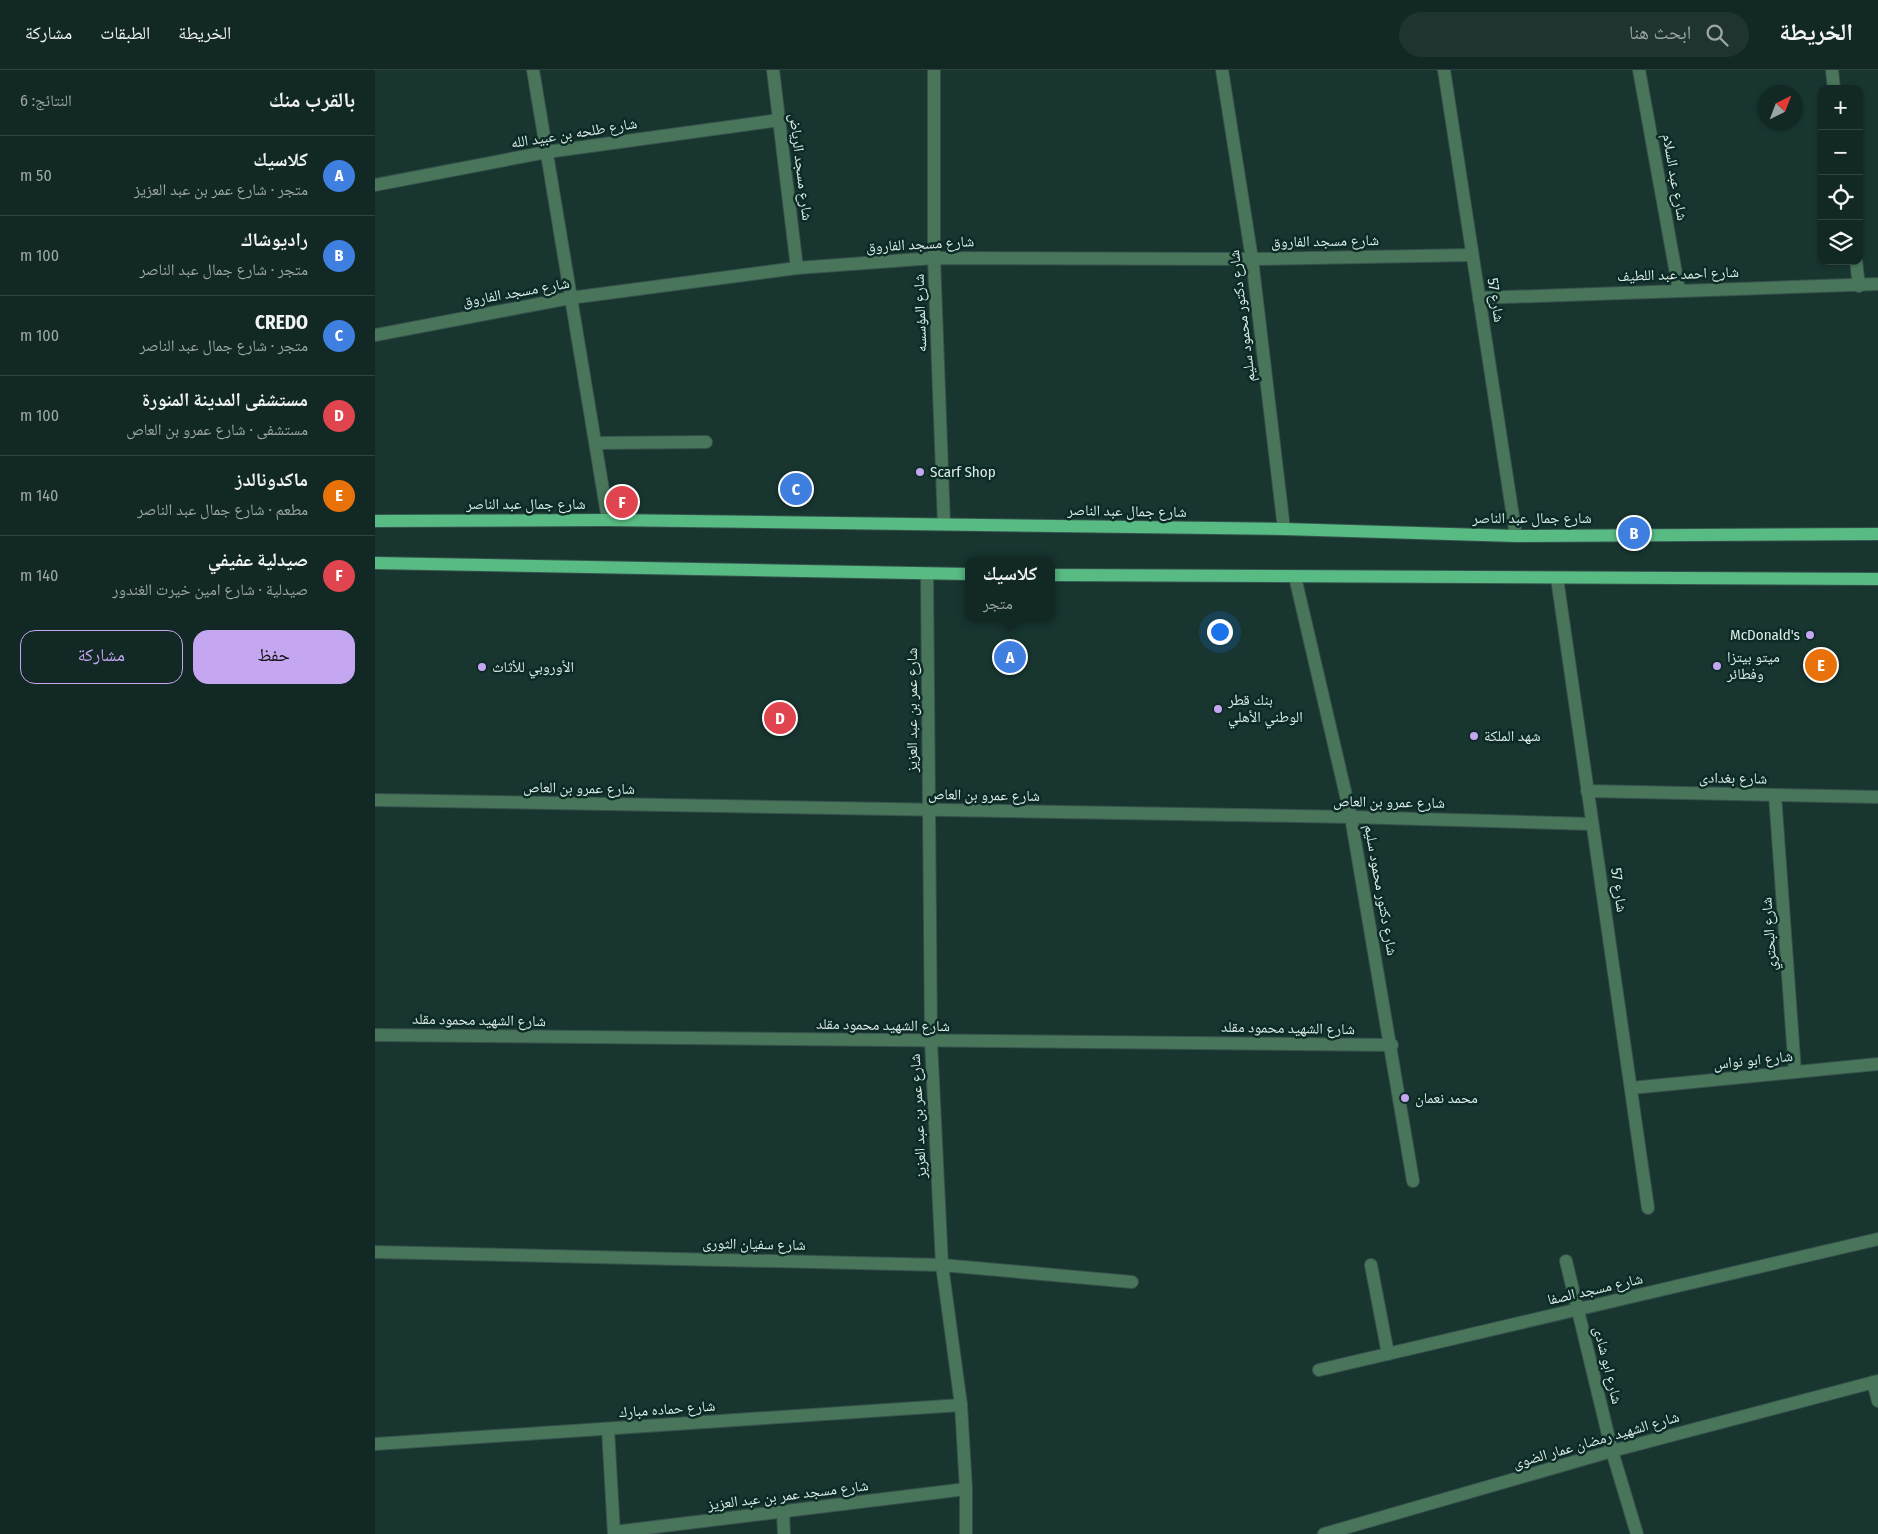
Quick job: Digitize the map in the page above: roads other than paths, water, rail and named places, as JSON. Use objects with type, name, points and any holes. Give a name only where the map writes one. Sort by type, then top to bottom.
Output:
[{"type":"main road","name":"شارع جمال عبد الناصر","points":[[375,521],[608,520],[944,524],[1284,529],[1516,536],[1878,534]]},
{"type":"main road","points":[[375,563],[965,574]]},
{"type":"main road","points":[[1055,575],[1878,579]]},
{"type":"street","points":[[533,70],[608,520]]},
{"type":"street","name":"شارع مسجد الرياض","points":[[773,70],[797,268]]},
{"type":"street","name":"شارع المؤسسه","points":[[934,70],[934,258],[944,524]]},
{"type":"street","name":"شارع دكتور محمود سليم","points":[[1222,70],[1252,259],[1284,529]]},
{"type":"street","name":"شارع 57","points":[[1444,70],[1516,536]]},
{"type":"street","name":"شارع عبد السلام","points":[[1639,70],[1679,290]]},
{"type":"street","points":[[1832,70],[1834,85]]},
{"type":"street","name":"شارع طلحه بن عبيد الله","points":[[375,185],[547,152],[779,120]]},
{"type":"street","name":"شارع مسجد الفاروق","points":[[375,335],[570,298],[797,268],[934,258],[1252,259],[1472,254]]},
{"type":"street","points":[[1856,265],[1859,286]]},
{"type":"street","name":"شارع احمد عبد اللطيف","points":[[1479,298],[1878,284]]},
{"type":"street","points":[[596,444],[706,442]]},
{"type":"street","name":"شارع عمر بن عبد العزيز","points":[[927,574],[931,1041],[942,1265],[961,1405],[966,1489],[966,1534]]},
{"type":"street","name":"شارع دكتور محمود سليم","points":[[1295,577],[1351,818],[1392,1045],[1413,1182]]},
{"type":"street","name":"شارع 57","points":[[1557,578],[1649,1208]]},
{"type":"street","name":"شارع بغدادى","points":[[1587,791],[1878,797]]},
{"type":"street","name":"شارع البحتري","points":[[1775,795],[1795,1072]]},
{"type":"street","name":"شارع عمرو بن العاص","points":[[375,800],[1592,824]]},
{"type":"street","name":"شارع الشهيد محمود مقلد","points":[[375,1035],[1392,1045]]},
{"type":"street","name":"شارع ابو نواس","points":[[1631,1088],[1878,1064]]},
{"type":"street","name":"شارع مسجد الصفا","points":[[1319,1370],[1878,1239]]},
{"type":"street","name":"شارع سفيان الثورى","points":[[375,1252],[942,1265],[1132,1282]]},
{"type":"street","name":"شارع ابو شادى","points":[[1566,1261],[1613,1451],[1637,1534]]},
{"type":"street","points":[[1371,1265],[1388,1354]]},
{"type":"street","points":[[1875,1381],[1878,1401]]},
{"type":"street","name":"شارع الشهيد رمضان عمار الضوى","points":[[1324,1534],[1342,1532],[1613,1451],[1875,1381]]},
{"type":"street","name":"شارع حماده مبارك","points":[[375,1444],[961,1405]]},
{"type":"street","points":[[608,1429],[614,1533]]},
{"type":"street","name":"شارع مسجد عمر بن عبد العزيز","points":[[614,1533],[966,1489]]},
{"type":"street","points":[[783,1512],[783,1534]]},
{"type":"place","name":"Scarf Shop","points":[[920,472]]},
{"type":"place","name":"CREDO","points":[[796,489]]},
{"type":"place","name":"صيدلية عفيفي","points":[[622,502]]},
{"type":"place","name":"راديوشاك","points":[[1634,533]]},
{"type":"place","name":"McDonald's","points":[[1810,635]]},
{"type":"place","name":"كلاسيك","points":[[1010,657]]},
{"type":"place","name":"ماكدونالدز","points":[[1821,665]]},
{"type":"place","name":"ميتو بيتزا وفطائر","points":[[1717,666]]},
{"type":"place","name":"الأوروبي للأثاث","points":[[482,667]]},
{"type":"place","name":"بنك قطر الوطني الأهلي","points":[[1218,709]]},
{"type":"place","name":"مستشفى المدينة المنورة","points":[[780,718]]},
{"type":"place","name":"شهد الملكة","points":[[1474,736]]},
{"type":"place","name":"محمد نعمان","points":[[1405,1098]]}]
